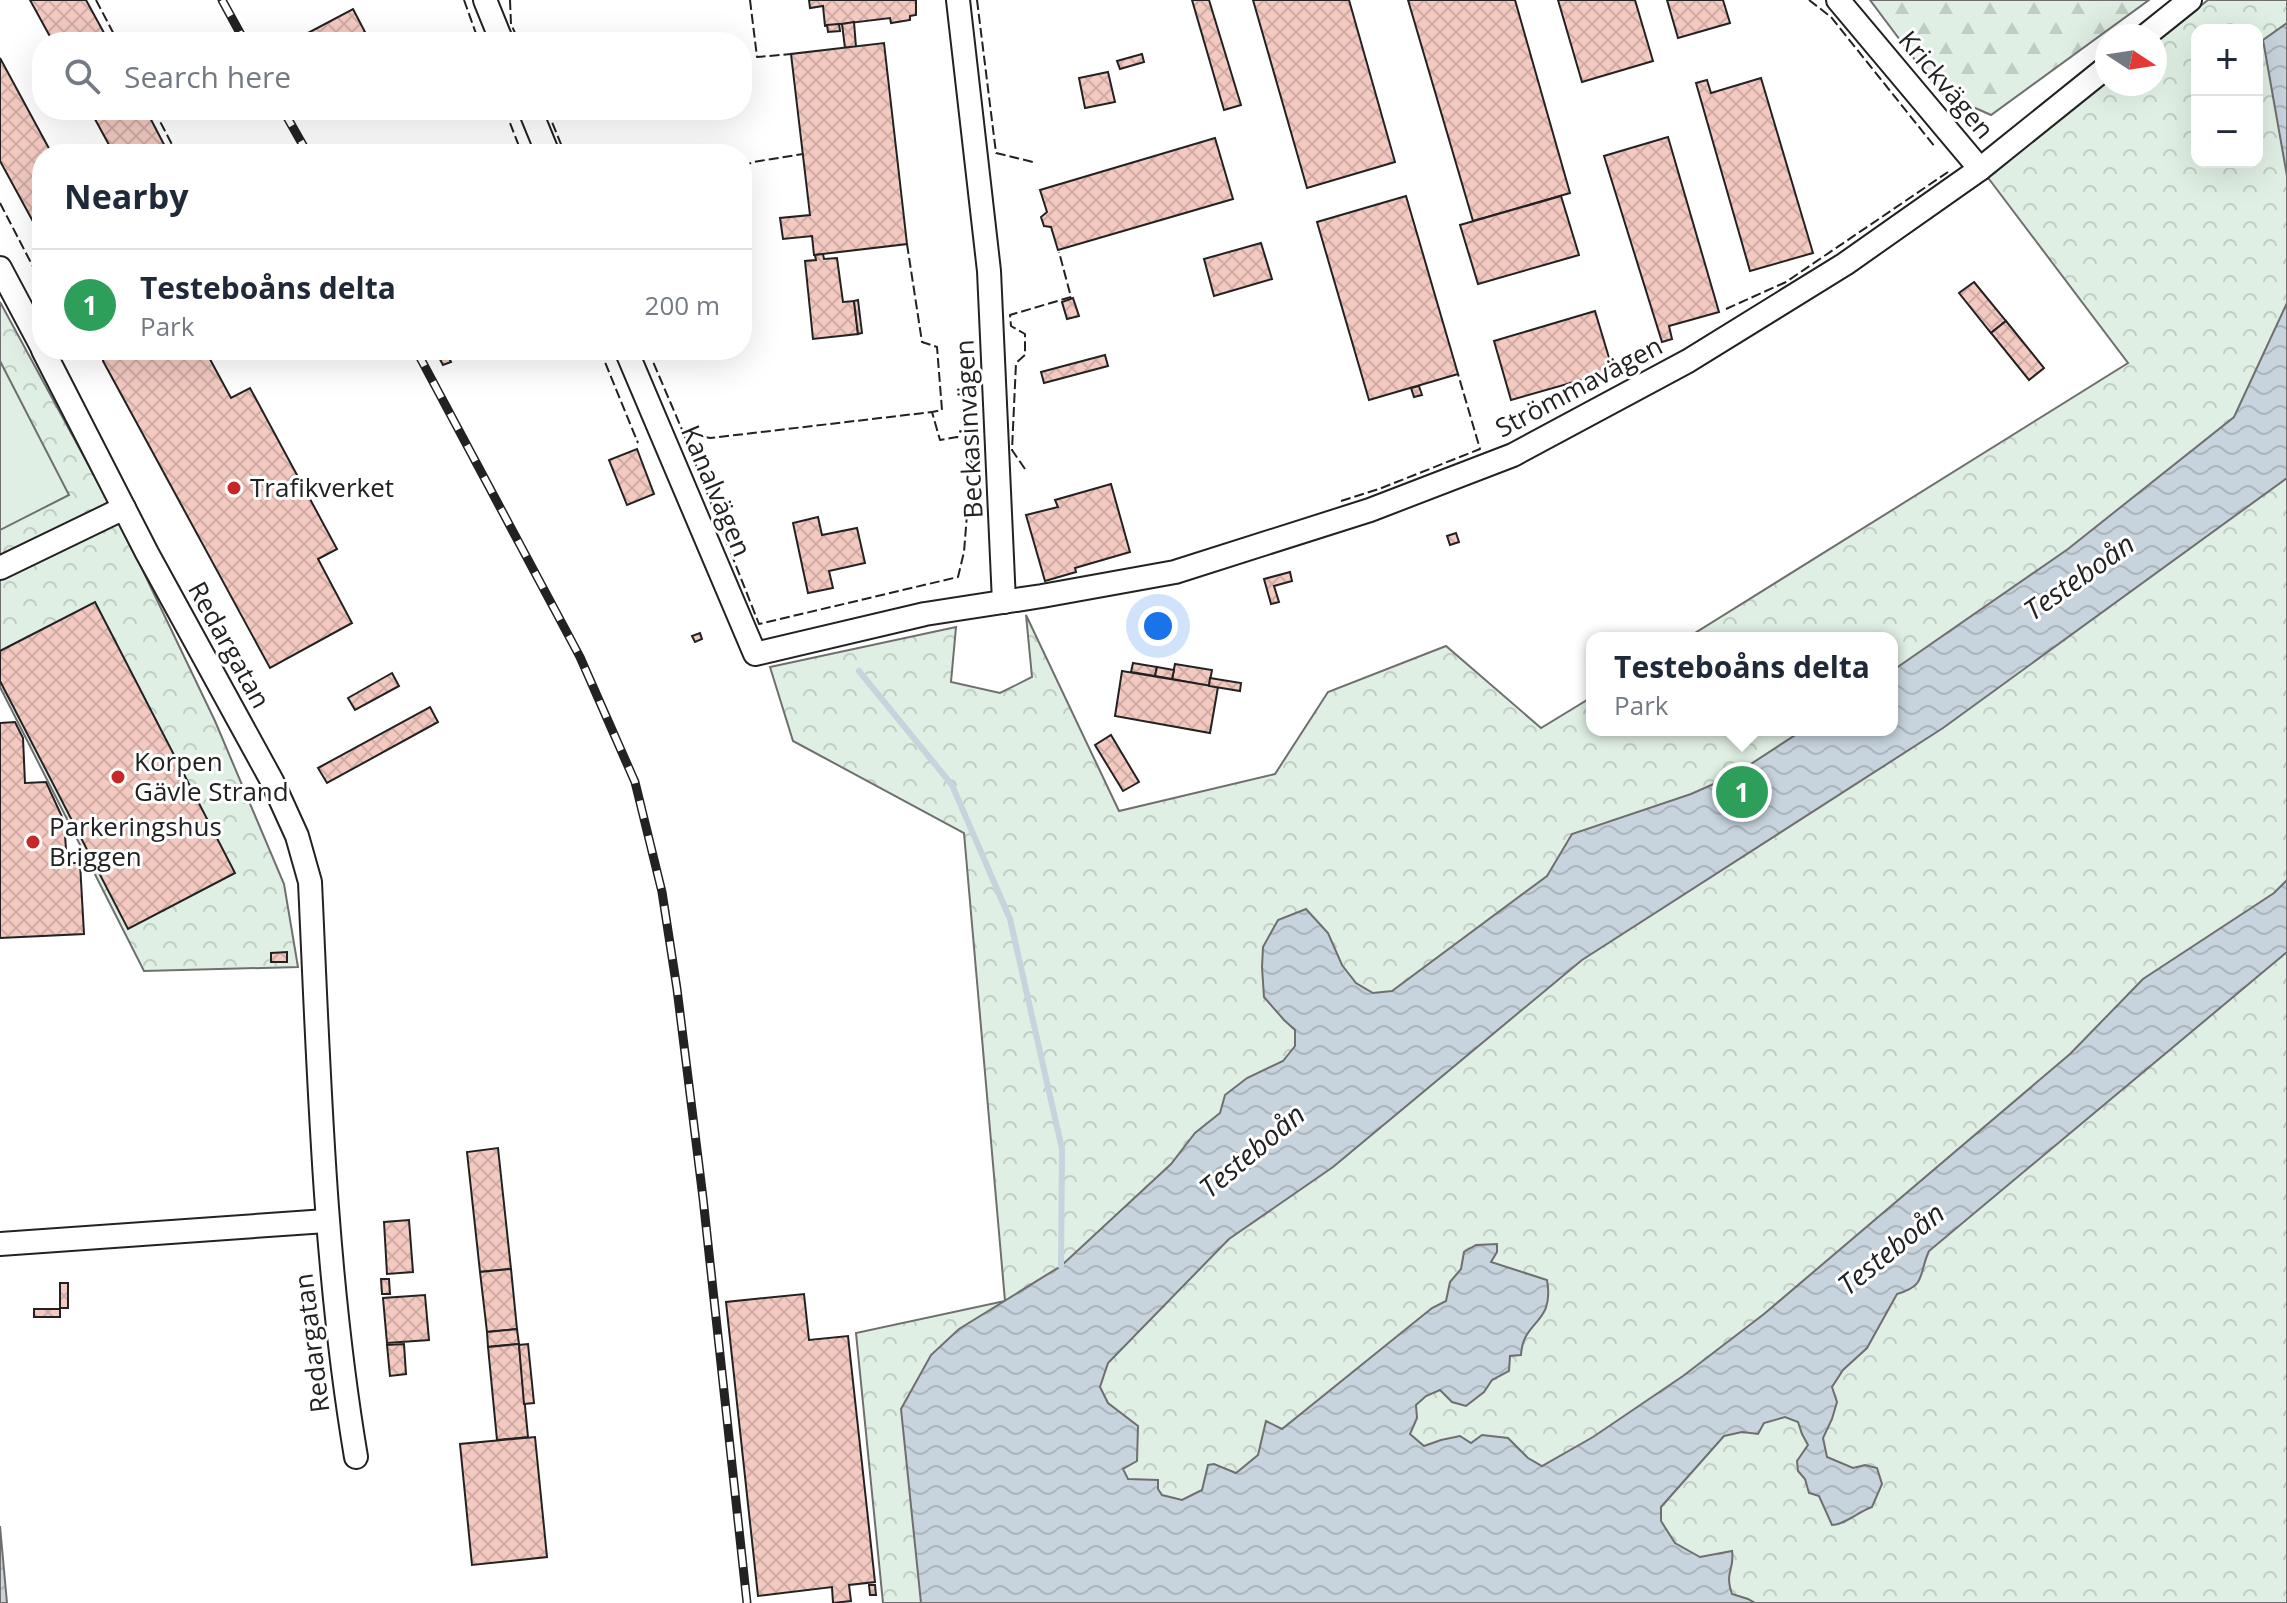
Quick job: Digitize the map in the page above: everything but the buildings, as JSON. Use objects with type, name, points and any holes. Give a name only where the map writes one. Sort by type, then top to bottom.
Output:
[{"type":"street","points":[[485,0],[498,32]]},
{"type":"street","name":"Beckasinvägen","points":[[958,0],[989,271],[1004,602]]},
{"type":"street","name":"Krickvägen","points":[[1838,0],[1980,169]]},
{"type":"street","points":[[2160,24],[2190,0]]},
{"type":"street","name":"Strömmavägen","points":[[1004,602],[1175,572],[1370,510],[1513,455],[1688,361],[1845,264],[1980,169],[2095,77]]},
{"type":"street","points":[[534,120],[544,144]]},
{"type":"street","name":"Redargatan","points":[[0,268],[32,328]]},
{"type":"street","name":"Redargatan","points":[[49,360],[124,508],[272,781],[297,836],[310,882],[326,1221],[346,1401],[356,1457]]},
{"type":"street","name":"Kanalvägen","points":[[630,360],[755,654],[925,614],[1004,602]]},
{"type":"street","points":[[0,568],[124,508]]},
{"type":"street","points":[[0,1244],[326,1221]]},
{"type":"green space","points":[[1870,0],[2149,0],[2116,24],[2095,24],[2095,39],[1991,115],[1939,92]]},
{"type":"green space","points":[[2208,0],[2287,0],[2287,1603],[883,1603],[856,1333],[1005,1301],[964,833],[793,741],[770,667],[956,627],[951,682],[1000,693],[1032,677],[1026,615],[1119,811],[1275,774],[1328,692],[1446,646],[1541,728],[1586,701],[1586,736],[1898,736],[1898,632],[1697,632],[2128,363],[1986,175],[2095,89],[2095,96],[2167,96],[2167,32]]},
{"type":"green space","points":[[0,302],[121,525],[215,721],[284,884],[298,967],[144,971],[0,687]]},
{"type":"green space","points":[[0,361],[69,495],[0,530]]},
{"type":"water","points":[[2287,23],[2287,176],[2263,40]]},
{"type":"water","name":"Testeboån","points":[[2287,303],[2287,478],[1943,728],[1582,960],[1333,1167],[1229,1239],[1108,1363],[1100,1387],[1108,1403],[1138,1426],[1137,1461],[1123,1469],[1128,1479],[1158,1480],[1162,1495],[1182,1500],[1202,1490],[1208,1465],[1214,1464],[1236,1473],[1258,1455],[1266,1421],[1282,1429],[1432,1308],[1446,1301],[1450,1282],[1461,1269],[1464,1252],[1476,1245],[1497,1244],[1497,1252],[1491,1262],[1547,1280],[1547,1306],[1527,1334],[1521,1355],[1510,1356],[1509,1371],[1492,1380],[1484,1392],[1466,1406],[1452,1402],[1440,1390],[1426,1396],[1416,1405],[1417,1418],[1410,1434],[1424,1446],[1460,1436],[1471,1443],[1482,1435],[1508,1438],[1528,1458],[1542,1466],[1593,1437],[1683,1376],[1764,1314],[2070,1054],[2143,979],[2274,893],[2287,880],[2287,952],[1929,1251],[1917,1283],[1897,1294],[1867,1348],[1843,1370],[1832,1387],[1837,1402],[1823,1438],[1827,1457],[1853,1468],[1865,1465],[1877,1468],[1882,1484],[1872,1507],[1832,1525],[1819,1496],[1809,1493],[1805,1479],[1798,1471],[1797,1461],[1808,1445],[1798,1422],[1785,1417],[1764,1423],[1758,1434],[1742,1432],[1724,1436],[1661,1507],[1661,1521],[1675,1543],[1700,1557],[1732,1551],[1729,1580],[1732,1594],[1755,1603],[921,1603],[901,1409],[931,1355],[959,1329],[1061,1266],[1171,1164],[1195,1133],[1220,1113],[1225,1095],[1247,1078],[1283,1061],[1295,1046],[1295,1030],[1264,997],[1263,947],[1278,920],[1306,909],[1328,933],[1342,965],[1356,983],[1373,993],[1392,991],[1547,876],[1572,834],[1691,794],[1734,775],[1794,736],[1898,736],[1898,667],[2068,549],[2234,417]]},
{"type":"water","points":[[0,1526],[7,1603],[0,1603]]},
{"type":"waterway","points":[[859,671],[952,785],[1010,919],[1062,1149],[1061,1266]]},
{"type":"railway","points":[[222,0],[240,32]]},
{"type":"railway","points":[[289,120],[302,144]]},
{"type":"railway","points":[[421,360],[580,657],[635,782],[662,892],[677,989],[747,1603]]},
{"type":"fence","points":[[96,0],[113,32]]},
{"type":"fence","points":[[464,0],[475,32]]},
{"type":"fence","points":[[510,0],[515,32]]},
{"type":"fence","points":[[750,0],[757,57],[791,54]]},
{"type":"fence","points":[[977,0],[996,153],[1033,162]]},
{"type":"fence","points":[[1809,0],[1831,17],[1935,147]]},
{"type":"fence","points":[[159,120],[172,144]]},
{"type":"fence","points":[[509,120],[518,144]]},
{"type":"fence","points":[[551,120],[561,144]]},
{"type":"fence","points":[[752,162],[803,154]]},
{"type":"fence","points":[[1726,309],[1786,282],[1948,172]]},
{"type":"fence","points":[[0,203],[32,265]]},
{"type":"fence","points":[[907,244],[922,342],[937,347],[942,410],[932,412]]},
{"type":"fence","points":[[1025,469],[1012,450],[1016,363],[1025,355],[1025,334],[1011,326],[1010,315],[1071,297],[1059,252]]},
{"type":"fence","points":[[604,360],[638,443]]},
{"type":"fence","points":[[652,360],[683,432]]},
{"type":"fence","points":[[1341,501],[1480,449],[1458,374]]},
{"type":"fence","points":[[932,412],[940,440],[957,437],[973,440],[964,552],[958,577],[759,624],[683,432],[710,438],[932,412]]},
{"type":"place","name":"Trafikverket","points":[[234,488]]},
{"type":"place","name":"Korpen Gävle Strand","points":[[118,777]]},
{"type":"place","name":"Testeboåns delta","points":[[1742,792]]},
{"type":"place","name":"Parkeringshus Briggen","points":[[33,842]]}]
